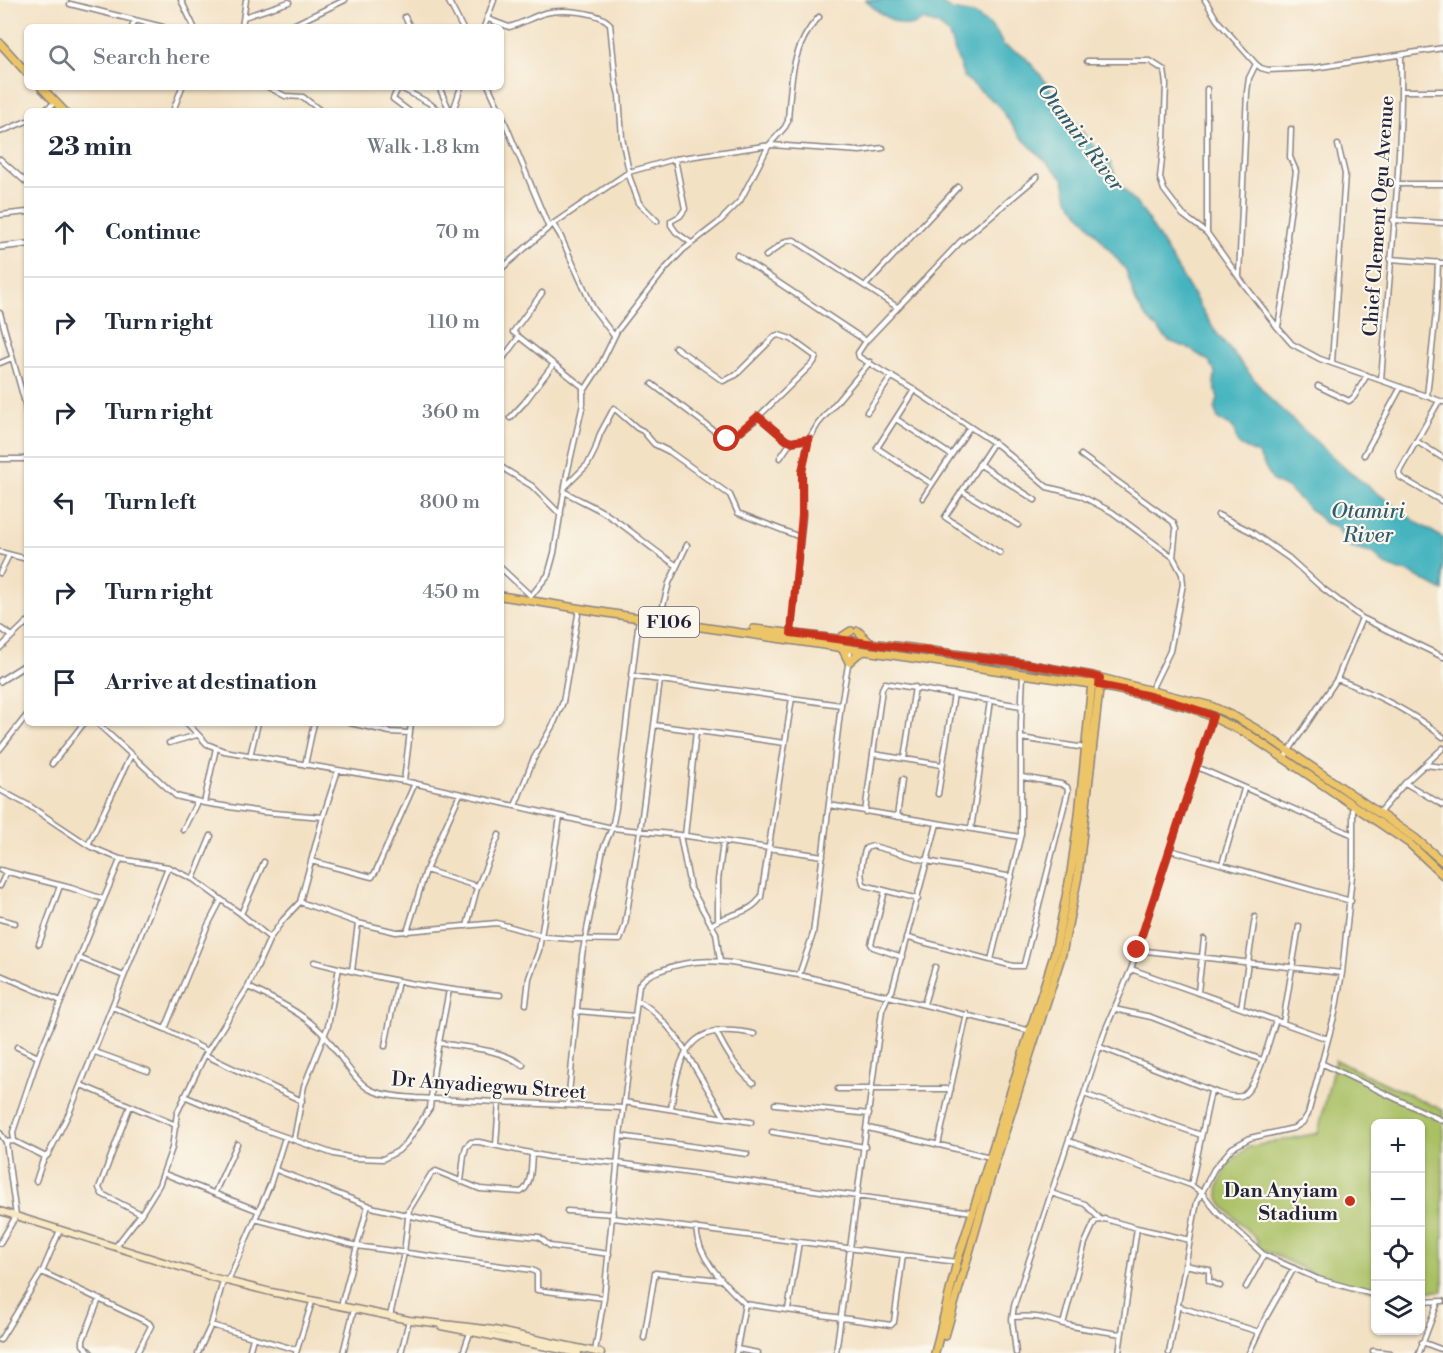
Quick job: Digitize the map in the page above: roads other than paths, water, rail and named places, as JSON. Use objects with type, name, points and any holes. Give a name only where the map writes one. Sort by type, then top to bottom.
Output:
[{"type":"main road","points":[[0,43],[24,70]]},
{"type":"main road","points":[[0,50],[24,75]]},
{"type":"main road","points":[[38,90],[55,108]]},
{"type":"main road","points":[[44,90],[60,108]]},
{"type":"main road","name":"F106","points":[[504,594],[531,596],[639,618],[791,633],[838,643]]},
{"type":"main road","name":"F106","points":[[504,595],[580,609],[660,617],[852,645],[1028,664],[1211,706],[1229,713],[1286,754],[1408,843],[1443,875]]},
{"type":"main road","points":[[854,631],[869,647],[849,662],[838,643],[854,631]]},
{"type":"main road","name":"F106","points":[[869,647],[1023,673],[1096,681]]},
{"type":"main road","points":[[935,1353],[957,1262],[973,1212],[981,1200],[1035,1032],[1050,972],[1062,921],[1096,681]]},
{"type":"main road","points":[[940,1353],[991,1157],[1062,954],[1076,887],[1096,681]]},
{"type":"main road","name":"F106","points":[[1149,693],[1213,716],[1286,754],[1379,813],[1415,838],[1443,862]]},
{"type":"main road","points":[[0,1211],[225,1281],[312,1302],[598,1352]]},
{"type":"main road","points":[[423,1322],[470,1333],[494,1333],[576,1353]]},
{"type":"street","points":[[181,0],[193,24]]},
{"type":"street","points":[[242,24],[246,0]]},
{"type":"street","points":[[295,24],[345,0]]},
{"type":"street","points":[[448,0],[460,24]]},
{"type":"street","points":[[486,24],[494,0]]},
{"type":"street","points":[[1205,0],[1217,20],[1256,64],[1268,70],[1314,68],[1443,48]]},
{"type":"street","points":[[243,17],[289,2]]},
{"type":"street","points":[[70,4],[150,24]]},
{"type":"street","points":[[504,25],[509,27],[547,13],[564,12],[598,15],[610,24],[622,138],[628,172],[639,203],[657,221]]},
{"type":"street","points":[[405,17],[408,24]]},
{"type":"street","points":[[504,571],[531,596],[548,575],[584,391],[599,368],[614,336],[666,268],[740,201],[769,146],[788,121],[795,55],[802,40],[819,17]]},
{"type":"street","points":[[488,19],[501,24]]},
{"type":"street","points":[[133,24],[135,20]]},
{"type":"street","name":"Chief Clement Ogu Avenue","points":[[1381,380],[1402,91],[1401,55]]},
{"type":"street","points":[[1087,61],[1150,61],[1164,70],[1165,128],[1160,178],[1164,190],[1183,215],[1207,232],[1292,344],[1320,359],[1441,401],[1399,472],[1400,477],[1443,502]]},
{"type":"street","points":[[1239,277],[1247,93],[1249,78],[1256,64]]},
{"type":"street","points":[[1207,89],[1207,232]]},
{"type":"street","points":[[174,108],[181,90]]},
{"type":"street","points":[[274,90],[285,96],[303,97],[317,108]]},
{"type":"street","points":[[397,90],[394,101],[404,108]]},
{"type":"street","points":[[407,90],[434,108]]},
{"type":"street","points":[[441,90],[450,108]]},
{"type":"street","points":[[453,108],[460,90]]},
{"type":"street","points":[[490,90],[499,108]]},
{"type":"street","points":[[1402,91],[1443,91]]},
{"type":"street","points":[[48,108],[52,105]]},
{"type":"street","points":[[504,120],[514,148],[551,226],[560,235],[593,309],[614,336]]},
{"type":"street","points":[[0,132],[24,122]]},
{"type":"street","points":[[1278,328],[1288,267],[1287,236],[1296,171],[1290,157],[1291,129]]},
{"type":"street","points":[[1332,362],[1345,174],[1338,145]]},
{"type":"street","points":[[504,266],[551,226],[628,172],[675,159],[769,146],[860,151],[883,148]]},
{"type":"street","points":[[0,159],[24,180]]},
{"type":"street","points":[[675,159],[686,209],[671,221],[671,225],[676,232],[691,243]]},
{"type":"street","points":[[1037,177],[962,241],[866,341],[858,353],[859,357],[994,442],[1047,487],[1079,495],[1097,503],[1173,558],[1182,574],[1183,584],[1170,651],[1149,693]]},
{"type":"street","points":[[1396,184],[1443,184]]},
{"type":"street","points":[[865,286],[958,187]]},
{"type":"street","points":[[0,215],[24,212]]},
{"type":"street","points":[[1393,220],[1443,223]]},
{"type":"street","points":[[766,256],[786,241],[794,240],[897,308]]},
{"type":"street","points":[[0,247],[24,244]]},
{"type":"street","points":[[737,255],[866,341]]},
{"type":"street","points":[[1390,259],[1440,262],[1427,396]]},
{"type":"street","points":[[542,293],[513,332],[553,366],[581,385],[584,391]]},
{"type":"street","points":[[1436,312],[1443,312]]},
{"type":"street","points":[[0,313],[24,397]]},
{"type":"street","points":[[652,384],[727,439],[732,438],[758,416],[814,362],[816,357],[791,339],[779,335],[736,375],[723,381],[675,347]]},
{"type":"street","points":[[504,357],[518,338]]},
{"type":"street","points":[[0,363],[12,358]]},
{"type":"street","points":[[791,633],[802,515],[802,472],[809,439],[818,424],[870,362]]},
{"type":"street","points":[[510,418],[524,404],[553,366]]},
{"type":"street","points":[[1318,386],[1349,401],[1354,398],[1367,375]]},
{"type":"street","points":[[867,412],[892,376]]},
{"type":"street","points":[[1364,454],[1401,387]]},
{"type":"street","points":[[914,390],[877,448],[932,484]]},
{"type":"street","points":[[566,486],[588,464],[603,427],[614,408],[643,431],[654,444],[670,452],[730,495],[738,513],[800,537]]},
{"type":"street","points":[[758,416],[786,440],[791,442],[809,439]]},
{"type":"street","points":[[896,419],[951,455]]},
{"type":"street","points":[[923,498],[970,427]]},
{"type":"street","points":[[1416,441],[1443,458]]},
{"type":"street","points":[[780,458],[791,442]]},
{"type":"street","points":[[994,442],[945,517],[999,553]]},
{"type":"street","points":[[1082,455],[1173,522],[1176,528],[1173,558]]},
{"type":"street","points":[[0,459],[24,459]]},
{"type":"street","points":[[979,464],[1035,500]]},
{"type":"street","points":[[504,469],[532,486],[561,516]]},
{"type":"street","points":[[962,491],[1018,525]]},
{"type":"street","points":[[565,492],[601,511],[676,566]]},
{"type":"street","points":[[1218,515],[1250,531],[1362,618],[1443,657]]},
{"type":"street","points":[[660,617],[669,583],[687,545]]},
{"type":"street","points":[[0,552],[24,558]]},
{"type":"street","points":[[0,573],[9,555]]},
{"type":"street","points":[[515,806],[533,760],[563,702],[580,609]]},
{"type":"street","points":[[568,1105],[579,973],[603,849],[612,828],[616,808],[639,618]]},
{"type":"street","points":[[1286,754],[1337,679],[1362,618]]},
{"type":"street","points":[[0,648],[24,625]]},
{"type":"street","points":[[0,628],[12,636]]},
{"type":"street","points":[[799,975],[812,943],[841,705],[852,645]]},
{"type":"street","points":[[0,681],[24,666]]},
{"type":"street","points":[[991,960],[1020,837],[1023,673]]},
{"type":"street","points":[[631,676],[841,705]]},
{"type":"street","points":[[1337,679],[1392,702],[1443,737]]},
{"type":"street","points":[[300,902],[358,923],[396,932],[497,923],[546,936],[584,940],[620,940],[640,831],[660,680]]},
{"type":"street","points":[[865,812],[884,684],[891,683],[1021,706]]},
{"type":"street","points":[[904,759],[915,687]]},
{"type":"street","points":[[938,794],[954,694]]},
{"type":"street","points":[[711,925],[756,904],[763,890],[792,698]]},
{"type":"street","points":[[971,829],[990,701]]},
{"type":"street","points":[[1016,1353],[1014,1305],[1100,1047],[1131,969],[1213,716]]},
{"type":"street","points":[[0,749],[24,719]]},
{"type":"street","points":[[654,725],[785,743]]},
{"type":"street","points":[[52,764],[82,726]]},
{"type":"street","points":[[100,726],[176,796],[197,802],[262,812],[322,817]]},
{"type":"street","points":[[189,726],[207,744],[250,756],[415,783],[612,828],[823,856]]},
{"type":"street","points":[[250,756],[257,726]]},
{"type":"street","points":[[305,765],[313,726]]},
{"type":"street","points":[[363,726],[390,732],[410,733]]},
{"type":"street","points":[[404,781],[411,726]]},
{"type":"street","points":[[696,731],[683,836],[690,887],[718,940],[720,961]]},
{"type":"street","points":[[169,743],[196,735]]},
{"type":"street","points":[[1021,738],[1086,748]]},
{"type":"street","points":[[204,803],[216,748]]},
{"type":"street","points":[[1379,813],[1405,783],[1443,748]]},
{"type":"street","points":[[873,754],[942,765]]},
{"type":"street","points":[[88,845],[131,756]]},
{"type":"street","points":[[1424,764],[1443,767]]},
{"type":"street","points":[[1197,767],[1352,834]]},
{"type":"street","points":[[115,1247],[141,1214],[164,1174],[172,1148],[177,1113],[206,1053],[248,987],[270,938],[300,902],[322,817],[338,770]]},
{"type":"street","points":[[908,938],[991,960],[1019,966],[1024,964],[1068,791],[1067,787],[1061,784],[1022,777]]},
{"type":"street","points":[[897,817],[902,780]]},
{"type":"street","points":[[311,861],[372,877],[415,783]]},
{"type":"street","points":[[1405,783],[1443,805]]},
{"type":"street","points":[[1222,864],[1244,789]]},
{"type":"street","points":[[0,790],[28,805],[88,845],[120,859],[168,867],[193,879],[242,914],[270,938]]},
{"type":"street","points":[[407,932],[426,870],[460,794]]},
{"type":"street","points":[[183,830],[197,802]]},
{"type":"street","points":[[829,805],[1020,837]]},
{"type":"street","points":[[1169,1353],[1197,1202],[1214,1169],[1232,1148],[1250,1138],[1294,1128],[1303,1122],[1308,1114],[1328,1039],[1341,973],[1351,901],[1353,805]]},
{"type":"street","points":[[526,1004],[527,987],[542,934],[560,817]]},
{"type":"street","points":[[836,1353],[882,1010],[892,991],[908,938],[937,824]]},
{"type":"street","points":[[467,926],[477,888],[499,835]]},
{"type":"street","points":[[193,879],[211,836]]},
{"type":"street","points":[[718,920],[718,880],[723,842]]},
{"type":"street","points":[[918,899],[868,887],[862,883],[863,855],[866,848],[873,846],[927,861],[1012,877]]},
{"type":"street","points":[[1170,850],[1351,901]]},
{"type":"street","points":[[14,1141],[13,1132],[38,1057],[120,859]]},
{"type":"street","points":[[242,914],[264,862]]},
{"type":"street","points":[[36,1181],[42,1163],[70,1111],[95,1052],[168,867]]},
{"type":"street","points":[[0,870],[102,899]]},
{"type":"street","points":[[426,870],[477,888]]},
{"type":"street","points":[[0,886],[6,873]]},
{"type":"street","points":[[39,944],[60,886]]},
{"type":"street","points":[[885,891],[871,944],[873,947],[902,957]]},
{"type":"street","points":[[165,1029],[220,900]]},
{"type":"street","points":[[1241,1008],[1256,916]]},
{"type":"street","points":[[0,919],[15,923]]},
{"type":"street","points":[[352,971],[358,923]]},
{"type":"street","points":[[1283,1023],[1299,926]]},
{"type":"street","points":[[1198,992],[1204,939]]},
{"type":"street","points":[[1137,950],[1341,973]]},
{"type":"street","points":[[79,958],[124,976]]},
{"type":"street","points":[[598,1352],[623,1108],[639,985],[643,979],[681,963],[720,961],[799,975],[1035,1032]]},
{"type":"street","points":[[314,962],[398,981],[449,990],[500,995]]},
{"type":"street","points":[[924,1004],[935,967]]},
{"type":"street","points":[[294,1140],[304,1086],[328,1026],[339,968]]},
{"type":"street","points":[[1131,969],[1328,1039]]},
{"type":"street","points":[[0,975],[61,1002]]},
{"type":"street","points":[[385,1046],[398,981]]},
{"type":"street","name":"Dr Anyadiegwu Street","points":[[248,987],[287,1007],[324,1035],[360,1081],[371,1090],[397,1096],[431,1099],[623,1108]]},
{"type":"street","points":[[184,1096],[231,1117],[334,1154],[353,1158],[383,1159],[398,1151],[427,1115],[449,990]]},
{"type":"street","points":[[637,1001],[647,1007],[678,1039],[725,1118]]},
{"type":"street","points":[[112,1007],[165,1029],[206,1053],[302,1101]]},
{"type":"street","points":[[1114,1009],[1151,1017],[1262,1060]]},
{"type":"street","points":[[577,1011],[635,1016]]},
{"type":"street","points":[[938,1144],[967,1014]]},
{"type":"street","points":[[1100,1047],[1211,1090],[1232,1097],[1241,1096],[1253,1086],[1276,1020]]},
{"type":"street","points":[[671,1109],[678,1069],[686,1051],[703,1036],[716,1031],[731,1030],[754,1034]]},
{"type":"street","points":[[716,1031],[731,1060],[753,1083]]},
{"type":"street","points":[[439,1043],[499,1052],[523,1065]]},
{"type":"street","points":[[17,1047],[38,1057]]},
{"type":"street","points":[[95,1052],[148,1071]]},
{"type":"street","points":[[1322,1063],[1443,1121]]},
{"type":"street","points":[[81,1085],[176,1125]]},
{"type":"street","points":[[838,1089],[951,1089]]},
{"type":"street","points":[[1191,1185],[1211,1090]]},
{"type":"street","points":[[1084,1094],[1201,1135]]},
{"type":"street","points":[[496,1146],[499,1102]]},
{"type":"street","points":[[624,1102],[751,1122]]},
{"type":"street","points":[[775,1104],[869,1114]]},
{"type":"street","points":[[130,1106],[99,1188],[102,1194],[141,1214]]},
{"type":"street","points":[[867,1128],[991,1157]]},
{"type":"street","points":[[772,1132],[865,1147]]},
{"type":"street","points":[[0,1133],[6,1142],[16,1216],[0,1243]]},
{"type":"street","points":[[198,1353],[211,1325],[225,1281],[276,1170],[285,1137]]},
{"type":"street","points":[[620,1137],[747,1154]]},
{"type":"street","points":[[6,1142],[14,1141],[47,1156]]},
{"type":"street","points":[[1069,1141],[1191,1185],[1202,1193],[1218,1213],[1264,1255],[1318,1279],[1371,1294]]},
{"type":"street","points":[[461,1182],[464,1155],[468,1144],[479,1142],[532,1154],[973,1212]]},
{"type":"street","points":[[215,1192],[237,1144]]},
{"type":"street","points":[[390,1316],[404,1253],[409,1210],[430,1174],[436,1172],[488,1190],[521,1192],[525,1190],[528,1182],[532,1154]]},
{"type":"street","points":[[276,1170],[368,1205],[479,1231],[539,1237],[550,1246],[609,1254]]},
{"type":"street","points":[[164,1174],[259,1211]]},
{"type":"street","points":[[1052,1193],[1085,1204],[1100,1219]]},
{"type":"street","points":[[341,1307],[368,1205]]},
{"type":"street","points":[[567,1211],[957,1262]]},
{"type":"street","points":[[255,1219],[357,1246],[532,1270],[537,1273],[537,1290],[604,1298]]},
{"type":"street","points":[[1063,1324],[1095,1221],[1105,1219],[1190,1240]]},
{"type":"street","points":[[696,1228],[699,1245],[722,1280],[745,1304],[891,1325],[903,1255]]},
{"type":"street","points":[[1119,1353],[1137,1228]]},
{"type":"street","points":[[0,1340],[42,1272],[60,1230]]},
{"type":"street","points":[[788,1310],[799,1242]]},
{"type":"street","points":[[1246,1287],[1264,1255]]},
{"type":"street","points":[[1185,1264],[1209,1270],[1209,1281],[1220,1286]]},
{"type":"street","points":[[1249,1353],[1258,1332],[1294,1268]]},
{"type":"street","points":[[42,1272],[149,1323],[151,1326],[137,1353]]},
{"type":"street","points":[[644,1338],[655,1273],[722,1280]]},
{"type":"street","points":[[91,1353],[82,1345],[99,1299]]},
{"type":"street","points":[[1419,1353],[1441,1301],[1425,1302]]},
{"type":"street","points":[[211,1325],[297,1352],[312,1302]]},
{"type":"street","points":[[745,1304],[737,1351],[758,1353]]},
{"type":"street","points":[[1177,1306],[1258,1332]]},
{"type":"street","points":[[343,1353],[354,1309]]},
{"type":"street","points":[[1013,1317],[1029,1315],[1048,1318],[1063,1324],[1121,1334]]},
{"type":"street","points":[[401,1353],[409,1320]]},
{"type":"street","points":[[463,1353],[470,1333]]},
{"type":"street","points":[[249,1353],[253,1338]]},
{"type":"street","points":[[1422,1342],[1443,1350]]},
{"type":"street","points":[[1373,1351],[1390,1353]]},
{"type":"water","name":"Otamiri River","points":[[866,0],[940,0],[943,5],[952,10],[974,14],[989,24],[1003,45],[1024,56],[1092,144],[1110,162],[1119,183],[1144,213],[1215,331],[1270,399],[1348,471],[1416,522],[1443,538],[1443,591],[1409,572],[1383,564],[1375,554],[1351,548],[1335,526],[1325,523],[1287,488],[1273,481],[1258,454],[1241,446],[1237,442],[1234,428],[1218,419],[1215,408],[1218,398],[1214,384],[1215,372],[1209,361],[1188,348],[1169,341],[1145,316],[1136,302],[1126,270],[1068,199],[1064,179],[1019,135],[998,105],[964,77],[948,33],[937,24],[922,20],[913,25],[901,24],[881,13]]},
{"type":"place","name":"Dan Anyiam Stadium","points":[[1350,1201]]}]
